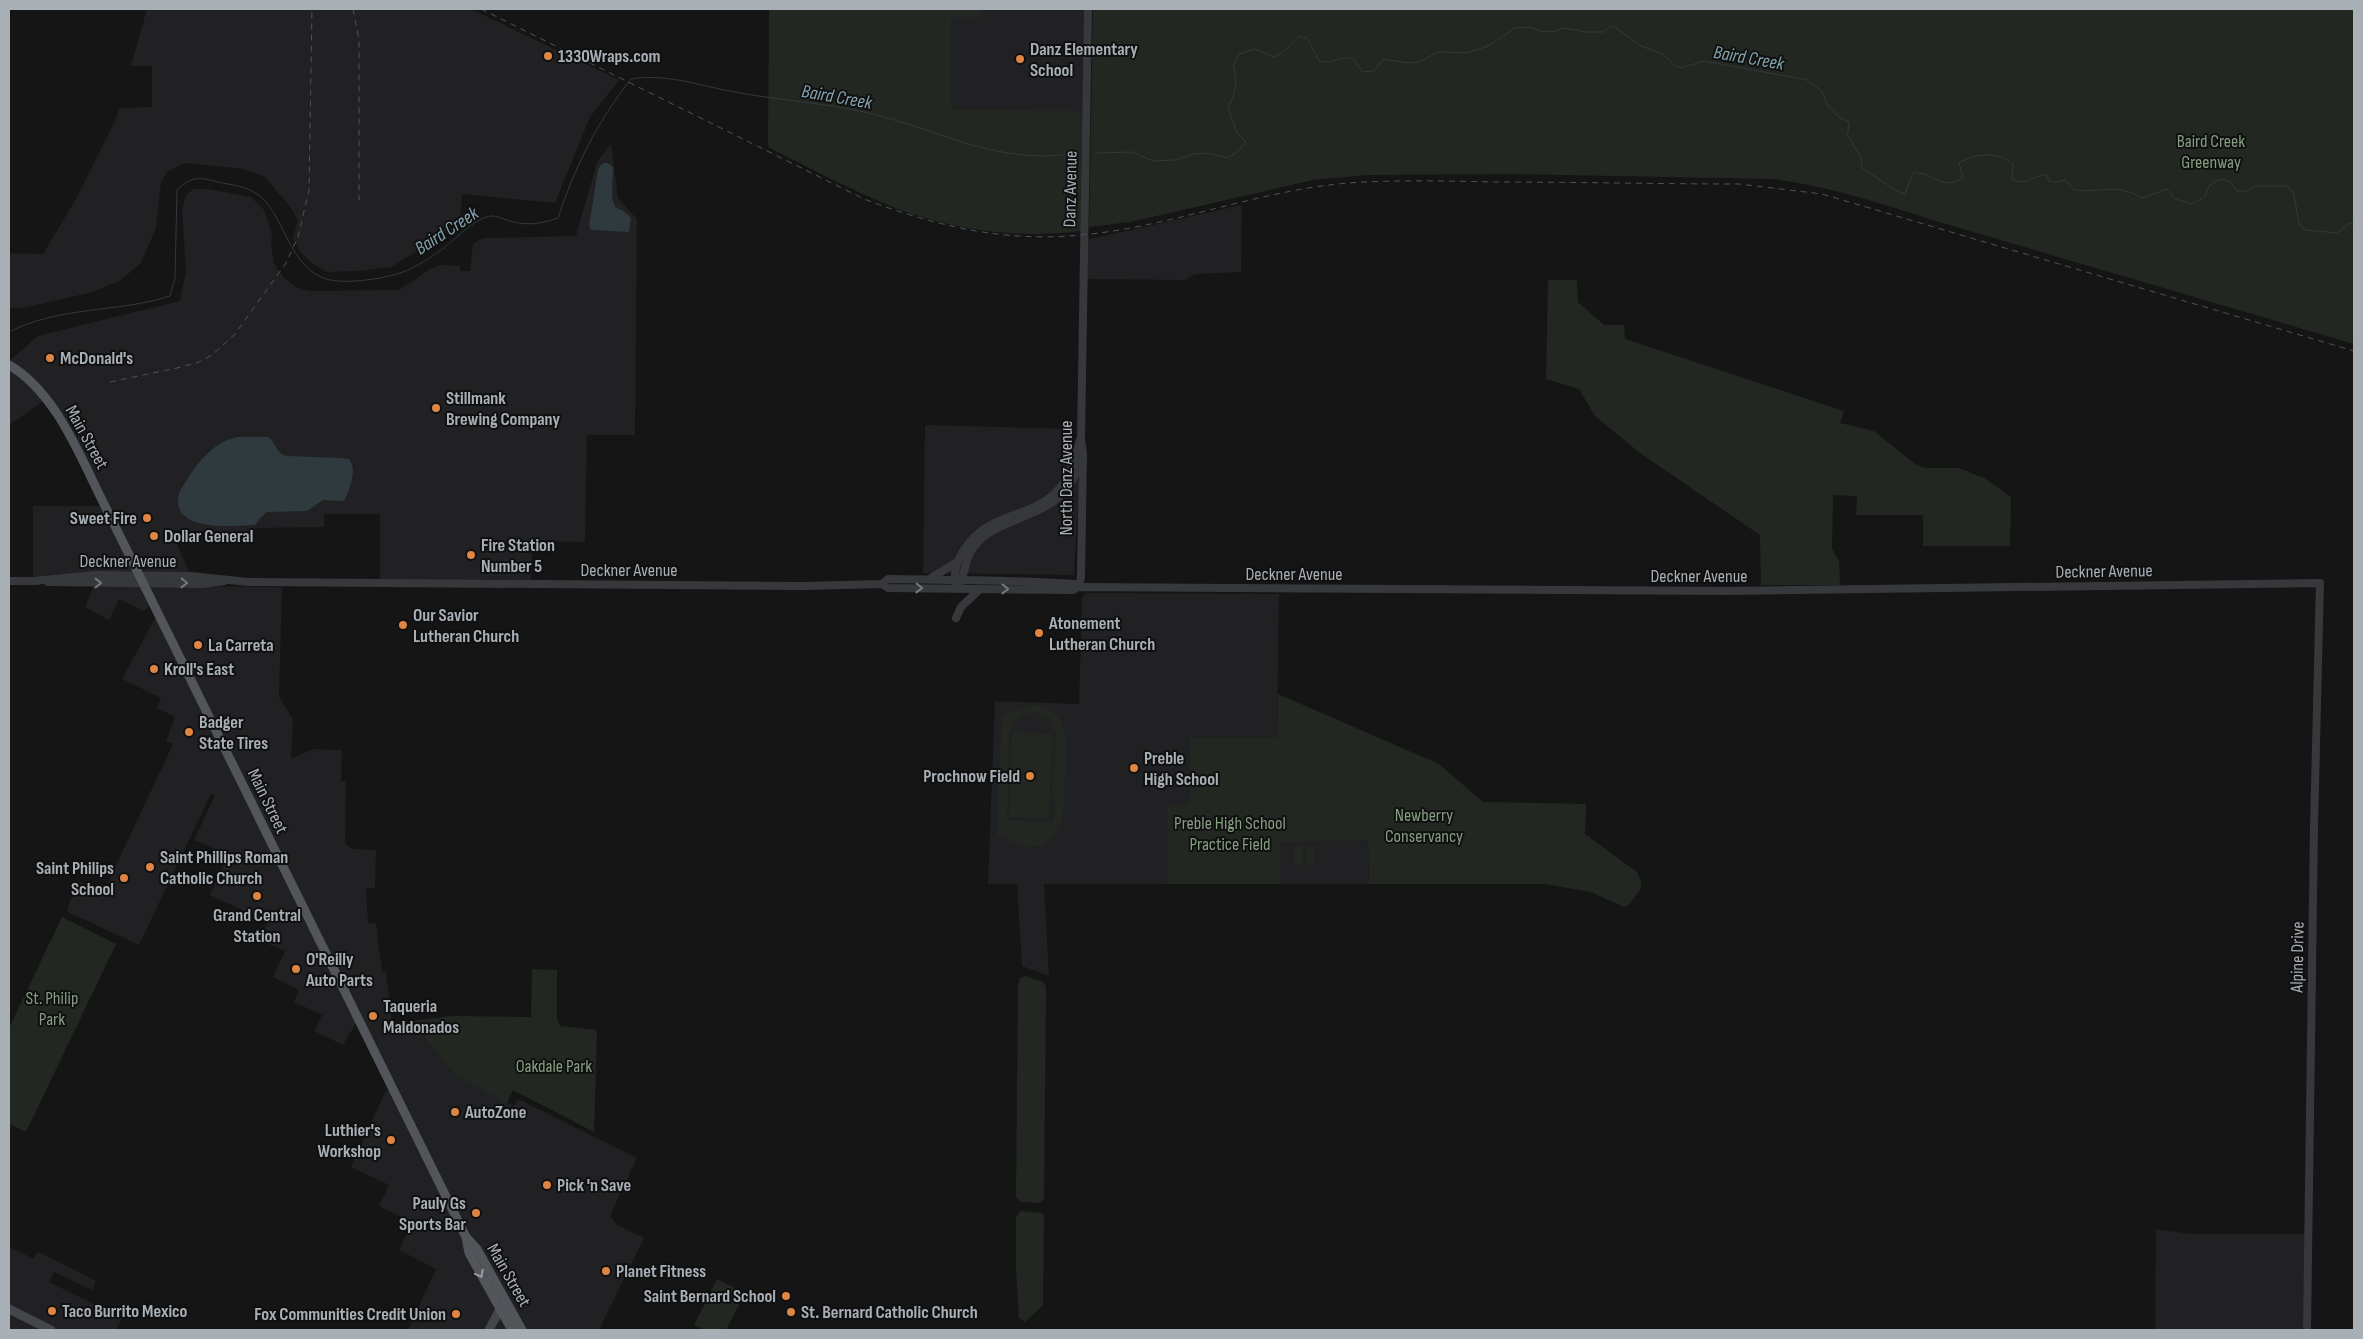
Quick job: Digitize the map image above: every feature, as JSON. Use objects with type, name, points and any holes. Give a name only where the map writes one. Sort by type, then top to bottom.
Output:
[{"type":"main road","name":"Main Street","points":[[9,365],[38,389],[55,412],[141,579],[466,1237],[469,1253],[522,1330]]},
{"type":"main road","name":"Main Street","points":[[504,1306],[512,1330]]},
{"type":"main road","points":[[489,1330],[504,1306]]},
{"type":"main road","points":[[9,1309],[51,1330]]},
{"type":"street","name":"Danz Avenue","points":[[1082,369],[1088,9]]},
{"type":"street","name":"North Danz Avenue","points":[[1078,587],[1081,578],[1082,369]]},
{"type":"street","points":[[926,580],[957,562],[971,540],[983,529],[1003,518],[1037,505],[1055,493],[1072,469],[1081,439]]},
{"type":"street","points":[[958,580],[967,558],[983,537],[995,529],[1050,506],[1064,494],[1076,475],[1083,453]]},
{"type":"street","points":[[957,562],[957,589]]},
{"type":"street","name":"Deckner Avenue","points":[[9,581],[32,581],[95,574],[141,579],[203,576],[225,581],[804,586],[882,584],[888,580],[958,580],[1047,582],[1075,584],[1078,587]]},
{"type":"street","name":"Deckner Avenue","points":[[882,584],[888,588],[1073,590],[1078,587],[1736,591],[2320,583]]},
{"type":"street","name":"Alpine Drive","points":[[2307,1330],[2314,826],[2320,583]]},
{"type":"street","points":[[956,618],[961,607],[980,589]]},
{"type":"shaded area","points":[[147,9],[471,9],[619,80],[590,117],[555,203],[462,194],[460,225],[391,267],[326,272],[299,251],[293,238],[298,220],[291,208],[265,177],[244,169],[185,163],[168,171],[161,182],[156,228],[141,263],[121,280],[93,292],[23,308],[9,308],[9,253],[43,254],[77,197],[116,119],[119,108],[152,107],[152,66],[131,66]]},
{"type":"shaded area","name":"Danz Elementary School","points":[[981,9],[1088,9],[1087,118],[1045,111],[951,109],[951,17],[980,17]]},
{"type":"shaded area","points":[[611,143],[618,198],[637,219],[635,435],[587,435],[585,542],[532,541],[531,584],[380,583],[380,514],[324,514],[324,527],[255,528],[253,535],[171,530],[189,572],[190,586],[282,587],[279,697],[293,719],[291,759],[313,749],[342,750],[341,781],[346,781],[345,843],[352,849],[376,850],[375,888],[366,888],[368,923],[376,924],[382,972],[386,972],[392,1022],[412,1021],[456,1077],[514,1106],[518,1099],[637,1158],[612,1211],[611,1217],[616,1224],[644,1238],[599,1330],[408,1330],[436,1269],[399,1250],[412,1222],[379,1206],[389,1185],[351,1167],[385,1092],[391,1089],[357,1021],[343,1045],[314,1031],[322,1015],[294,1002],[299,990],[273,977],[285,951],[259,940],[268,922],[210,895],[228,855],[194,840],[215,795],[211,794],[139,945],[68,912],[67,909],[78,881],[103,893],[173,744],[166,741],[175,717],[157,708],[161,698],[122,679],[158,613],[153,603],[144,611],[119,599],[109,620],[85,607],[99,573],[33,576],[33,506],[105,506],[46,399],[9,425],[9,361],[38,336],[180,301],[186,271],[182,210],[186,195],[193,189],[207,189],[251,197],[264,210],[272,234],[271,244],[274,263],[283,277],[296,287],[309,291],[399,290],[430,269],[440,265],[460,266],[460,271],[470,271],[473,244],[483,238],[576,236],[597,162]]},
{"type":"shaded area","points":[[603,163],[608,163],[613,167],[612,197],[615,207],[625,212],[631,218],[629,232],[591,230],[589,226],[598,169]]},
{"type":"shaded area","points":[[1242,205],[1241,272],[1195,274],[1186,280],[1084,279],[1085,240]]},
{"type":"shaded area","points":[[925,425],[1073,429],[1071,444],[1079,482],[1074,575],[923,573]]},
{"type":"shaded area","points":[[238,437],[269,437],[279,451],[286,456],[349,459],[352,464],[353,474],[344,501],[323,500],[307,511],[267,512],[255,525],[219,526],[193,521],[184,515],[179,506],[179,493],[196,466],[210,451],[228,440]]},
{"type":"shaded area","name":"Preble High School","points":[[1085,593],[1279,594],[1276,798],[1324,799],[1368,843],[1369,884],[1044,884],[1049,976],[1022,966],[1017,884],[988,884],[995,701],[1079,704],[1082,599]]},
{"type":"shaded area","points":[[2156,1229],[2190,1234],[2308,1234],[2307,1330],[2155,1330]]},
{"type":"shaded area","points":[[11,1247],[33,1259],[38,1252],[96,1281],[92,1290],[54,1272],[49,1282],[122,1318],[116,1330],[9,1330],[9,1252]]},
{"type":"green space","points":[[769,9],[981,9],[980,17],[951,17],[951,109],[1082,111],[1081,231],[1034,234],[986,231],[917,216],[831,179],[768,147]]},
{"type":"green space","name":"Baird Creek Greenway","points":[[1093,9],[2354,9],[2354,344],[1896,208],[1796,182],[1775,179],[1516,174],[1366,175],[1313,180],[1130,222],[1089,227]]},
{"type":"green space","points":[[1548,280],[1577,280],[1578,302],[1604,325],[1624,325],[1625,339],[1844,411],[1840,423],[1874,431],[1915,464],[1924,468],[1959,468],[1986,479],[2011,497],[2010,546],[1923,546],[1923,515],[1856,515],[1857,496],[1833,495],[1832,549],[1839,562],[1840,585],[1761,585],[1760,535],[1640,453],[1595,416],[1579,389],[1546,379]]},
{"type":"green space","name":"Newberry Conservancy","points":[[1278,694],[1439,764],[1483,802],[1586,804],[1585,834],[1637,872],[1641,881],[1641,888],[1629,905],[1624,907],[1591,892],[1545,884],[1369,884],[1368,843],[1366,840],[1280,842],[1280,884],[1167,884],[1168,805],[1189,805],[1190,738],[1277,738]]},
{"type":"green space","points":[[1032,705],[1046,707],[1059,718],[1065,734],[1066,756],[1061,823],[1054,835],[1044,844],[1030,847],[997,836],[1002,715]],"holes":[[[1037,712],[1049,718],[1057,733],[1052,795],[1055,795],[1056,781],[1054,820],[1053,822],[1007,820],[1009,735],[1013,723],[1020,717]]]},
{"type":"green space","name":"Prochnow Field","points":[[1012,732],[1052,734],[1049,819],[1009,817]]},
{"type":"green space","points":[[1294,846],[1303,846],[1303,865],[1294,865]]},
{"type":"green space","points":[[1306,846],[1314,846],[1314,865],[1306,865]]},
{"type":"green space","name":"St. Philip Park","points":[[62,917],[116,944],[26,1132],[9,1124],[9,1028]]},
{"type":"green space","name":"Oakdale Park","points":[[532,969],[557,970],[557,1018],[560,1026],[597,1030],[594,1132],[513,1090],[507,1103],[456,1077],[412,1021],[452,1016],[531,1017]]},
{"type":"green space","points":[[1025,976],[1043,982],[1046,987],[1044,1198],[1040,1203],[1021,1202],[1016,1197],[1018,986],[1020,978]]},
{"type":"green space","points":[[1020,1211],[1043,1213],[1044,1217],[1043,1305],[1025,1322],[1019,1318],[1016,1270],[1016,1218]]},
{"type":"green space","points":[[717,1279],[745,1293],[726,1330],[705,1330],[694,1325]]},
{"type":"waterway","name":"Baird Creek","points":[[1095,153],[1132,152],[1153,161],[1175,160],[1193,154],[1207,153],[1228,158],[1246,142],[1237,133],[1228,107],[1235,87],[1233,66],[1239,54],[1255,49],[1274,57],[1284,51],[1299,36],[1307,38],[1319,61],[1328,62],[1345,58],[1354,59],[1362,72],[1374,71],[1383,59],[1408,63],[1419,62],[1438,52],[1467,53],[1488,46],[1515,28],[1530,27],[1544,32],[1564,28],[1586,32],[1604,32],[1611,26],[1641,46],[1663,54],[1675,66],[1681,68],[1704,61],[1807,80],[1822,91],[1828,106],[1840,118],[1848,121],[1847,134],[1861,158],[1862,168],[1897,191],[1905,194],[1913,173],[1920,173],[1950,183],[1963,177],[1959,163],[1979,155],[1993,155],[2013,164],[2012,179],[2018,181],[2023,182],[2038,176],[2047,175],[2049,181],[2065,180],[2074,190],[2117,190],[2134,193],[2142,198],[2167,189],[2175,199],[2192,204],[2205,197],[2209,186],[2220,179],[2229,181],[2237,191],[2248,191],[2255,186],[2287,186],[2294,194],[2299,224],[2306,230],[2337,233],[2350,223],[2354,224]]},
{"type":"waterway","name":"Baird Creek","points":[[9,332],[48,318],[130,305],[170,296],[175,278],[177,190],[191,180],[206,179],[238,186],[257,194],[273,211],[300,260],[321,277],[329,280],[373,279],[395,275],[408,270],[430,258],[474,223],[486,217],[495,216],[525,224],[542,223],[558,218],[572,181],[597,128],[631,79],[670,79],[753,95],[860,111],[902,122],[975,146],[999,151],[1049,156],[1076,153]]},
{"type":"railway","points":[[110,382],[177,368],[199,362],[212,355],[235,334],[286,263],[298,237],[309,190],[312,9]]},
{"type":"railway","points":[[353,9],[359,40],[359,200]]},
{"type":"railway","points":[[481,9],[864,199],[914,216],[964,229],[1015,236],[1042,237],[1106,232],[1143,226],[1290,191],[1327,185],[1365,182],[1739,184],[1822,194],[2354,351]]},
{"type":"place","name":"1330Wraps.com","points":[[548,56]]},
{"type":"place","name":"Danz Elementary School","points":[[1020,59]]},
{"type":"place","name":"McDonald's","points":[[50,358]]},
{"type":"place","name":"Stillmank Brewing Company","points":[[436,408]]},
{"type":"place","name":"Sweet Fire","points":[[147,518]]},
{"type":"place","name":"Dollar General","points":[[154,536]]},
{"type":"place","name":"Fire Station Number 5","points":[[471,555]]},
{"type":"place","name":"Our Savior Lutheran Church","points":[[403,625]]},
{"type":"place","name":"Atonement Lutheran Church","points":[[1039,633]]},
{"type":"place","name":"La Carreta","points":[[198,645]]},
{"type":"place","name":"Kroll's East","points":[[154,669]]},
{"type":"place","name":"Badger State Tires","points":[[189,732]]},
{"type":"place","name":"Preble High School","points":[[1134,768]]},
{"type":"place","name":"Prochnow Field","points":[[1030,776]]},
{"type":"place","name":"Saint Phillips Roman Catholic Church","points":[[150,867]]},
{"type":"place","name":"Saint Philips School","points":[[124,878]]},
{"type":"place","name":"Grand Central Station","points":[[257,896]]},
{"type":"place","name":"O'Reilly Auto Parts","points":[[296,969]]},
{"type":"place","name":"Taqueria Maldonados","points":[[373,1016]]},
{"type":"place","name":"AutoZone","points":[[455,1112]]},
{"type":"place","name":"Luthier's Workshop","points":[[391,1140]]},
{"type":"place","name":"Pick 'n Save","points":[[547,1185]]},
{"type":"place","name":"Pauly Gs Sports Bar","points":[[476,1213]]},
{"type":"place","name":"Planet Fitness","points":[[606,1271]]},
{"type":"place","name":"Saint Bernard School","points":[[786,1296]]},
{"type":"place","name":"Taco Burrito Mexico","points":[[52,1311]]},
{"type":"place","name":"St. Bernard Catholic Church","points":[[791,1312]]},
{"type":"place","name":"Fox Communities Credit Union","points":[[456,1314]]},
{"type":"park label","name":"Preble High School Practice Field","points":[[1230,833]]}]
